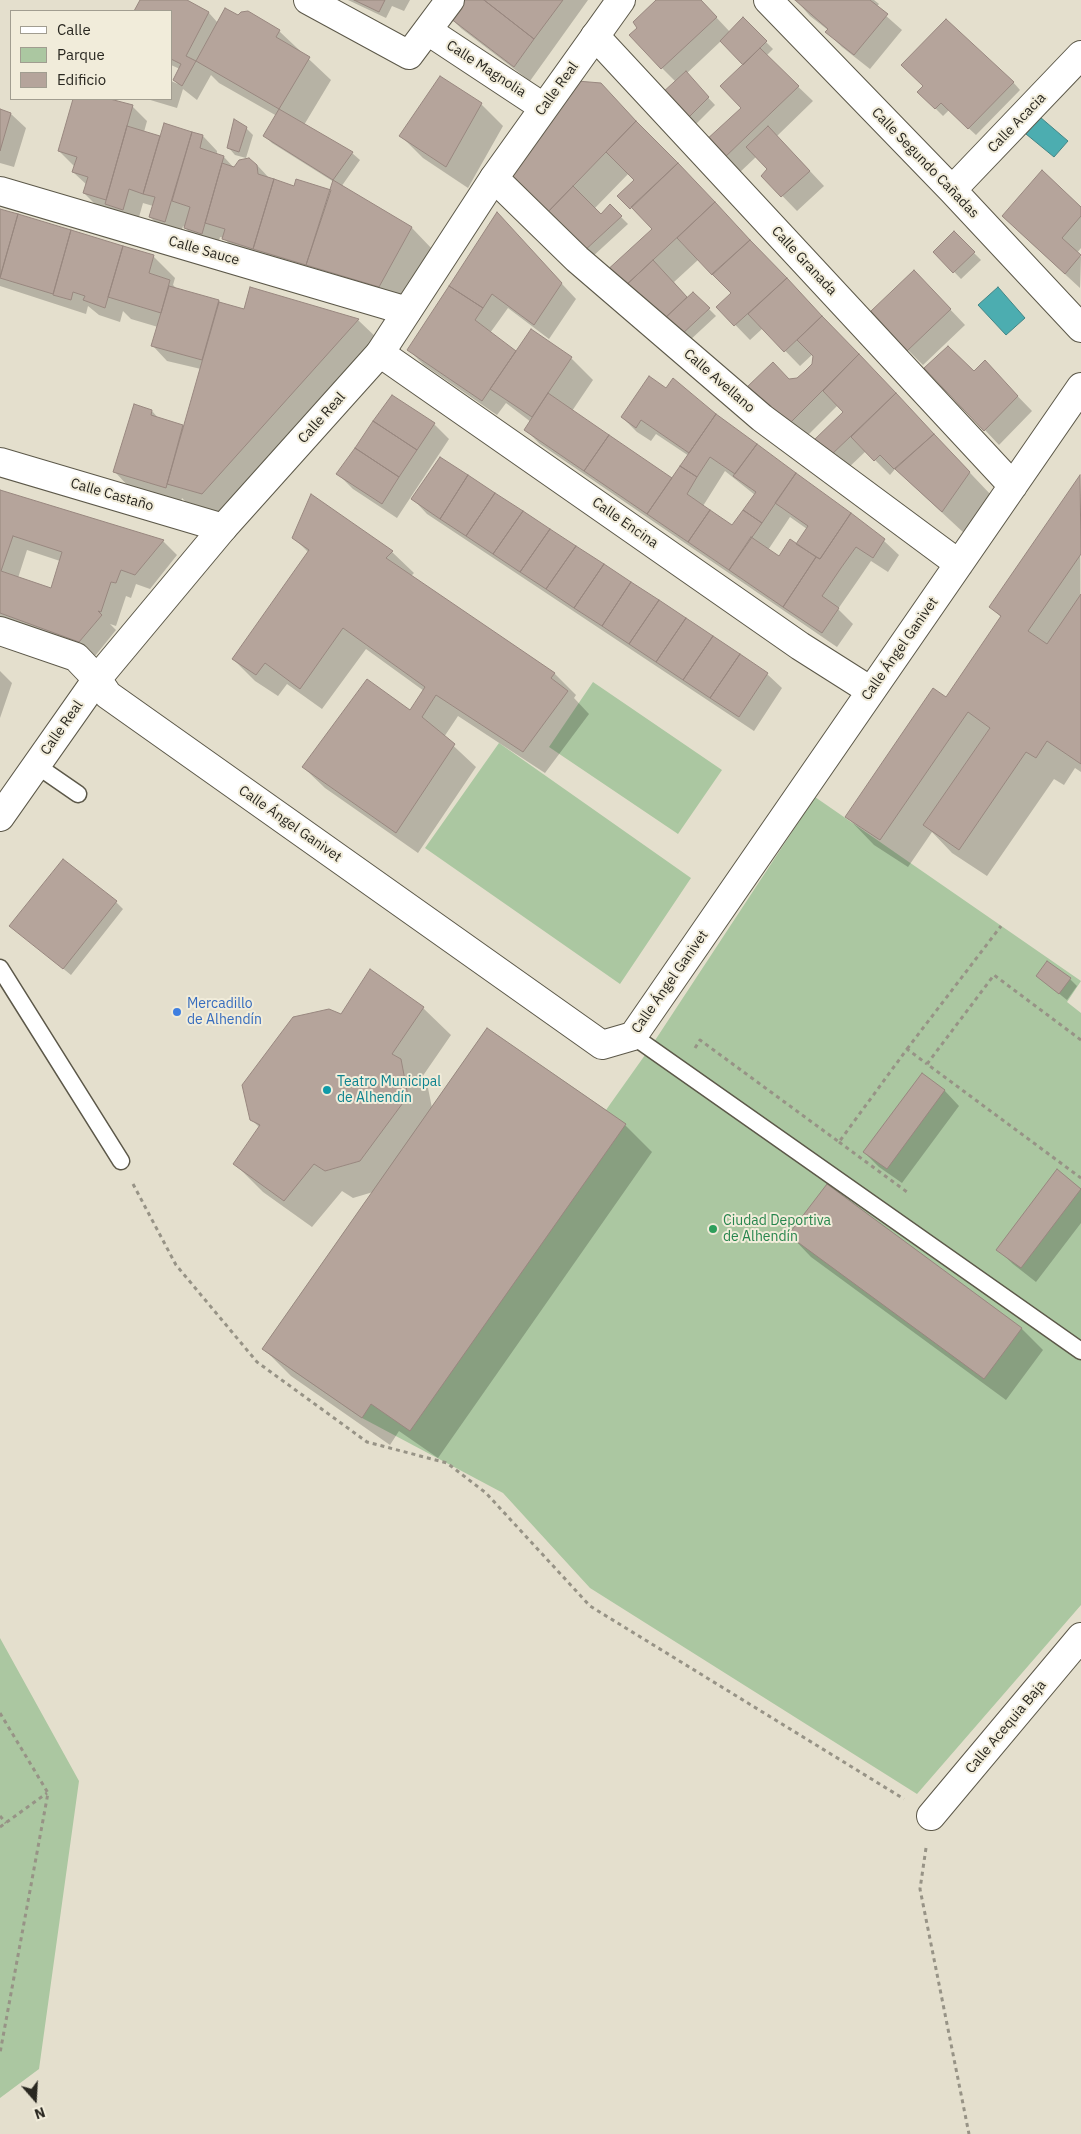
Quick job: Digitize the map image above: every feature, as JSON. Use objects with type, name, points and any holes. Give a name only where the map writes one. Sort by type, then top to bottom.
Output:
[{"type":"street","points":[[308,0],[409,56],[450,0]]},
{"type":"street","name":"Calle Real","points":[[0,818],[97,679],[224,528],[380,353],[494,178],[621,0]]},
{"type":"street","name":"Calle Segundo Cañadas","points":[[768,0],[952,190],[1081,328]]},
{"type":"street","name":"Calle Magnolia","points":[[428,31],[543,107]]},
{"type":"street","name":"Calle Granada","points":[[595,36],[1013,486]]},
{"type":"street","name":"Calle Acacia","points":[[952,190],[1081,55]]},
{"type":"street","name":"Calle Avellano","points":[[494,178],[577,259],[762,418],[960,564]]},
{"type":"street","name":"Calle Sauce","points":[[0,191],[408,311]]},
{"type":"street","name":"Calle Encina","points":[[380,353],[800,646],[871,691]]},
{"type":"street","name":"Calle Ángel Ganivet","points":[[97,679],[108,695],[115,701],[602,1045],[633,1036],[1081,387]]},
{"type":"street","name":"Calle Castaño","points":[[0,462],[224,528]]},
{"type":"street","points":[[0,631],[76,657],[97,679]]},
{"type":"street","name":"Calle Acequia Baja","points":[[931,1816],[1081,1638]]},
{"type":"lane","points":[[36,765],[78,794]]},
{"type":"lane","points":[[0,968],[121,1160]]},
{"type":"lane","points":[[633,1036],[1081,1351]]},
{"type":"path","points":[[680,1069],[700,1040],[839,1142],[1001,926]]},
{"type":"path","points":[[927,1064],[994,976],[1081,1040]]},
{"type":"path","points":[[907,1049],[1081,1178]]},
{"type":"path","points":[[121,1160],[176,1265],[257,1362],[367,1442],[447,1463],[486,1493],[590,1606],[931,1816],[920,1889],[969,2134]]},
{"type":"path","points":[[0,1713],[48,1793],[1,2052]]},
{"type":"path","points":[[0,1827],[48,1793]]},
{"type":"path","points":[[0,1816],[6,1823]]},
{"type":"green space","points":[[593,682],[722,770],[678,834],[549,747]]},
{"type":"green space","points":[[499,743],[691,878],[620,984],[425,848]]},
{"type":"green space","name":"Ciudad Deportiva de Alhendín","points":[[815,797],[1081,981],[1067,1002],[1081,1013],[1081,1605],[917,1794],[590,1588],[503,1493],[362,1418],[262,1349],[487,1028],[606,1110],[650,1048]]},
{"type":"green space","points":[[0,1638],[79,1781],[39,2069],[0,2098]]},
{"type":"water","points":[[1040,117],[1068,141],[1054,157],[1026,134]]},
{"type":"water","points":[[998,287],[1025,318],[1006,335],[978,305]]},
{"type":"building","points":[[140,0],[187,0],[209,12],[186,56],[196,61],[182,86],[173,80],[181,64],[172,60],[172,10],[135,10]]},
{"type":"building","points":[[354,0],[385,0],[379,12]]},
{"type":"building","points":[[456,0],[484,0],[534,39],[514,67],[446,15]]},
{"type":"building","points":[[484,0],[563,0],[534,39]]},
{"type":"building","points":[[656,0],[701,0],[717,17],[661,69],[629,35],[637,28],[633,22]]},
{"type":"building","points":[[795,0],[870,0],[888,14],[854,55],[825,32],[828,29]]},
{"type":"building","points":[[225,8],[238,15],[241,12],[248,11],[280,30],[276,37],[310,57],[279,109],[196,61]]},
{"type":"building","points":[[743,17],[767,41],[743,65],[720,41]]},
{"type":"building","points":[[946,19],[1014,82],[968,129],[941,103],[935,109],[917,92],[923,86],[901,65]]},
{"type":"building","points":[[760,48],[799,86],[723,159],[705,141],[741,108],[720,86]]},
{"type":"building","points":[[686,71],[709,97],[685,121],[661,94]]},
{"type":"building","points":[[440,76],[482,103],[446,167],[399,136]]},
{"type":"building","points":[[577,81],[601,83],[636,121],[546,214],[510,178]]},
{"type":"building","points":[[73,100],[114,100],[133,105],[106,200],[83,193],[88,177],[72,172],[77,157],[58,151]]},
{"type":"building","points":[[0,109],[11,113],[0,151]]},
{"type":"building","points":[[279,109],[353,152],[333,180],[263,136]]},
{"type":"building","points":[[234,119],[247,127],[239,152],[227,148]]},
{"type":"building","points":[[636,121],[678,163],[630,209],[617,196],[634,180],[606,152]]},
{"type":"building","points":[[164,123],[192,132],[165,222],[149,217],[155,197],[143,194]]},
{"type":"building","points":[[127,126],[160,136],[143,194],[129,189],[123,210],[105,204]]},
{"type":"building","points":[[768,126],[810,171],[781,197],[761,176],[767,169],[746,147]]},
{"type":"building","points":[[192,132],[203,135],[200,148],[224,156],[202,234],[184,228],[190,207],[172,201]]},
{"type":"building","points":[[249,158],[257,165],[258,174],[274,179],[253,249],[222,239],[225,229],[205,223],[222,163],[234,167],[239,160]]},
{"type":"building","points":[[678,163],[715,202],[623,288],[604,273],[652,229],[631,207]]},
{"type":"building","points":[[1042,170],[1081,207],[1081,216],[1062,238],[1081,255],[1065,274],[1002,216]]},
{"type":"building","points":[[274,179],[294,186],[296,179],[331,190],[306,265],[253,249]]},
{"type":"building","points":[[333,180],[412,227],[379,287],[306,265]]},
{"type":"building","points":[[573,186],[601,214],[610,204],[622,216],[583,252],[546,214]]},
{"type":"building","points":[[715,202],[750,240],[712,275],[677,238]]},
{"type":"building","points":[[0,209],[18,214],[0,277]]},
{"type":"building","points":[[497,212],[562,283],[534,325],[492,294],[483,308],[449,286]]},
{"type":"building","points":[[18,214],[71,230],[53,294],[0,278]]},
{"type":"building","points":[[71,230],[123,246],[105,308],[83,300],[85,296],[73,292],[71,300],[53,295]]},
{"type":"building","points":[[954,231],[975,252],[953,273],[933,252]]},
{"type":"building","points":[[750,240],[787,278],[734,326],[716,307],[731,293],[712,274]]},
{"type":"building","points":[[123,246],[154,255],[149,273],[170,280],[161,313],[108,297]]},
{"type":"building","points":[[653,260],[687,297],[663,320],[623,288]]},
{"type":"building","points":[[914,270],[951,309],[907,351],[871,311]]},
{"type":"building","points":[[787,278],[822,316],[784,352],[748,314]]},
{"type":"building","points":[[169,286],[219,300],[202,360],[151,346]]},
{"type":"building","points":[[449,286],[483,308],[475,320],[516,351],[482,401],[407,350]]},
{"type":"building","points":[[250,287],[359,319],[202,494],[167,484],[219,302],[244,309]]},
{"type":"building","points":[[693,292],[710,308],[681,335],[663,320]]},
{"type":"building","points":[[822,316],[859,354],[790,423],[746,388],[773,362],[789,379],[797,378],[805,371],[812,364],[813,356],[797,340]]},
{"type":"building","points":[[531,329],[572,357],[532,417],[490,389]]},
{"type":"building","points":[[948,346],[974,371],[985,360],[1018,396],[984,431],[924,368]]},
{"type":"building","points":[[859,354],[896,393],[830,456],[813,441],[843,412],[823,391]]},
{"type":"building","points":[[649,376],[666,388],[673,378],[716,414],[689,453],[641,420],[636,428],[621,417]]},
{"type":"building","points":[[548,393],[609,435],[584,471],[524,430]]},
{"type":"building","points":[[896,393],[934,434],[894,469],[880,455],[874,461],[851,437]]},
{"type":"building","points":[[392,395],[435,423],[417,450],[373,421]]},
{"type":"building","points":[[134,404],[152,410],[151,415],[183,425],[166,488],[113,472]]},
{"type":"building","points":[[716,414],[757,444],[735,474],[710,457],[697,477],[680,466]]},
{"type":"building","points":[[373,421],[417,450],[399,477],[355,448]]},
{"type":"building","points":[[934,434],[970,472],[942,512],[895,469]]},
{"type":"building","points":[[609,435],[672,478],[647,514],[584,471]]},
{"type":"building","points":[[757,444],[796,473],[762,523],[743,510],[756,492],[733,476]]},
{"type":"building","points":[[355,448],[399,477],[382,504],[336,474]]},
{"type":"building","points":[[440,457],[468,475],[440,519],[411,499]]},
{"type":"building","points":[[680,466],[697,477],[687,494],[710,510],[688,542],[647,514]]},
{"type":"building","points":[[796,473],[851,513],[820,559],[796,544],[808,526],[775,503]]},
{"type":"building","points":[[468,475],[495,493],[466,536],[440,519]]},
{"type":"building","points":[[1080,475],[1081,554],[1028,631],[1047,644],[1081,594],[1081,764],[1047,741],[1036,758],[1026,752],[959,850],[923,825],[990,728],[968,712],[880,840],[845,817],[933,688],[946,697],[1001,616],[989,607]]},
{"type":"building","points":[[0,490],[164,540],[135,575],[121,570],[116,583],[111,582],[101,612],[98,611],[102,615],[79,642],[0,613]],"holes":[[[13,536],[62,552],[51,588],[1,571]]]},
{"type":"building","points":[[495,493],[523,511],[493,554],[466,536]]},
{"type":"building","points":[[311,494],[393,551],[386,558],[555,673],[551,678],[568,691],[523,752],[436,695],[422,717],[455,744],[396,833],[302,767],[367,679],[410,710],[425,687],[343,628],[300,689],[265,663],[256,675],[232,659],[309,550],[292,538]]},
{"type":"building","points":[[710,510],[732,525],[743,510],[762,523],[729,570],[688,542]]},
{"type":"building","points":[[523,511],[550,529],[520,572],[493,554]]},
{"type":"building","points":[[851,513],[885,539],[873,558],[856,547],[822,596],[839,608],[822,633],[783,607],[816,557],[820,559]]},
{"type":"building","points":[[550,529],[576,546],[546,589],[520,572]]},
{"type":"building","points":[[751,537],[779,556],[790,539],[816,557],[783,607],[729,570]]},
{"type":"building","points":[[576,546],[604,564],[574,608],[546,589]]},
{"type":"building","points":[[604,564],[631,582],[602,626],[574,608]]},
{"type":"building","points":[[631,582],[659,600],[629,644],[602,626]]},
{"type":"building","points":[[659,600],[686,618],[656,662],[629,644]]},
{"type":"building","points":[[686,618],[713,636],[683,680],[656,662]]},
{"type":"building","points":[[713,636],[740,654],[710,698],[683,680]]},
{"type":"building","points":[[740,654],[768,673],[739,717],[710,698]]},
{"type":"building","points":[[63,859],[117,901],[63,969],[9,926]]},
{"type":"building","points":[[1047,961],[1071,978],[1059,994],[1036,976]]},
{"type":"building","points":[[370,969],[424,1007],[392,1054],[401,1059],[408,1096],[360,1161],[325,1171],[314,1164],[284,1201],[233,1164],[260,1125],[250,1120],[242,1085],[293,1017],[329,1009],[341,1014]]},
{"type":"building","points":[[487,1028],[626,1124],[410,1431],[371,1404],[362,1418],[262,1349]]},
{"type":"building","points":[[922,1073],[945,1090],[887,1169],[863,1152]]},
{"type":"building","points":[[1057,1169],[1081,1189],[1021,1268],[996,1250]]},
{"type":"building","points":[[827,1184],[1022,1328],[984,1379],[788,1235]]},
{"type":"place","name":"Mercadillo de Alhendín","points":[[177,1012]]},
{"type":"place","name":"Teatro Municipal de Alhendín","points":[[327,1090]]},
{"type":"place","name":"Ciudad Deportiva de Alhendín","points":[[713,1229]]}]
